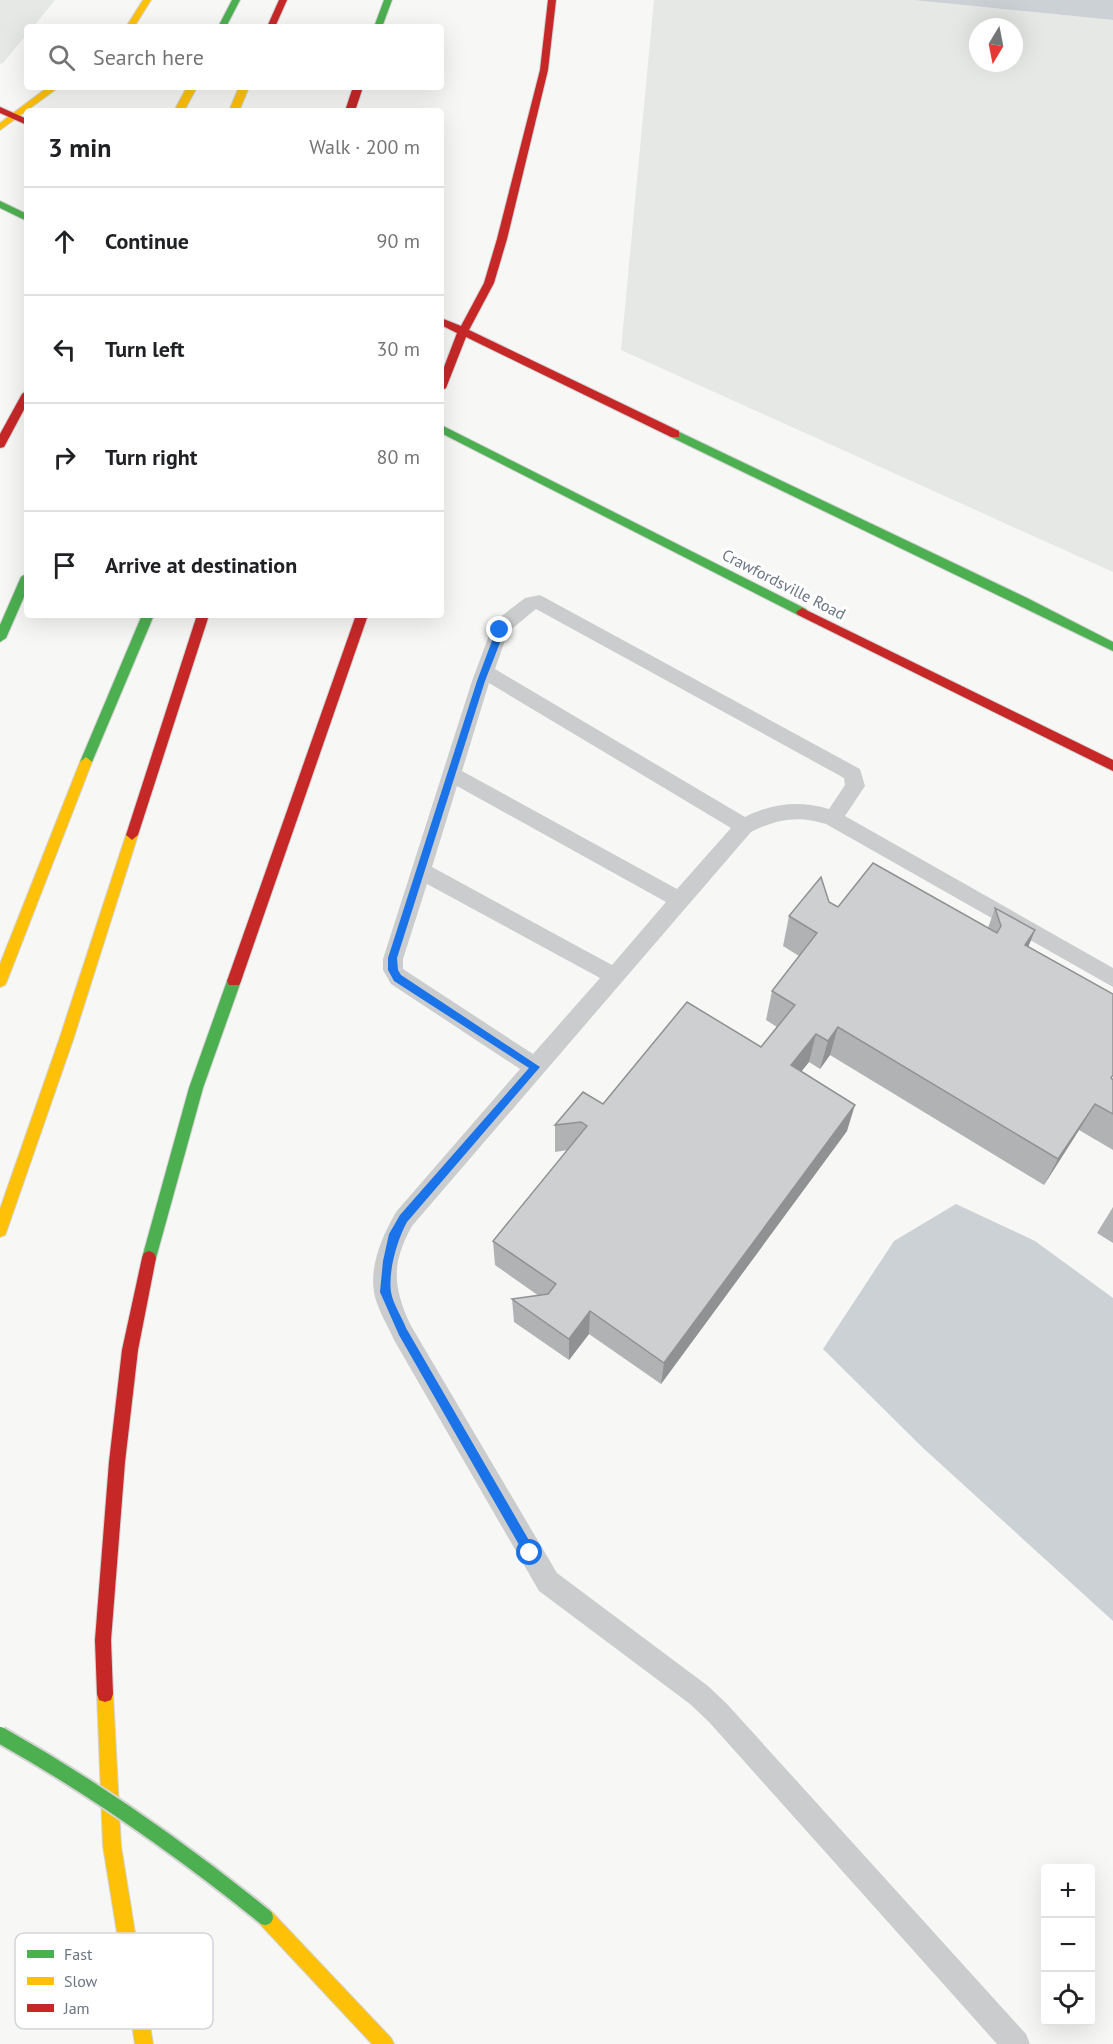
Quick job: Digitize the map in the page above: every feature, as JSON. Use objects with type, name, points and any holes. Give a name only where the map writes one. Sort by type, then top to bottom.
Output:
[{"type":"main road","points":[[132,24],[147,0]]},
{"type":"main road","points":[[224,24],[236,0]]},
{"type":"main road","points":[[272,24],[283,0]]},
{"type":"main road","points":[[379,24],[388,0]]},
{"type":"main road","points":[[444,380],[463,332],[489,283],[502,239],[544,70],[552,0]]},
{"type":"main road","points":[[32,108],[51,90]]},
{"type":"main road","points":[[181,108],[190,90]]},
{"type":"main road","points":[[235,108],[243,90]]},
{"type":"main road","points":[[351,108],[357,90]]},
{"type":"main road","points":[[0,110],[21,119]]},
{"type":"main road","points":[[0,127],[21,119]]},
{"type":"main road","points":[[0,204],[24,216]]},
{"type":"main road","points":[[444,322],[1023,601],[1113,647]]},
{"type":"main road","points":[[0,444],[24,400]]},
{"type":"main road","name":"Crawfordsville Road","points":[[444,431],[961,693],[1113,766]]},
{"type":"main road","points":[[0,638],[24,584]]},
{"type":"main road","points":[[0,981],[76,785],[147,618]]},
{"type":"main road","points":[[0,1230],[66,1040],[202,618]]},
{"type":"main road","points":[[126,1933],[112,1846],[103,1640],[117,1462],[130,1350],[152,1246],[196,1088],[361,618]]},
{"type":"main road","points":[[0,1735],[81,1781],[206,1867],[265,1917],[385,2044]]},
{"type":"main road","points":[[142,2029],[144,2044]]},
{"type":"lane","points":[[536,1067],[398,978],[393,970],[393,958],[452,774],[485,672],[505,623],[531,603],[540,602],[854,774],[855,786],[833,818]]},
{"type":"lane","points":[[485,672],[744,826]]},
{"type":"lane","points":[[452,774],[680,900]]},
{"type":"lane","points":[[1016,2044],[718,1713],[699,1695],[548,1582],[402,1332],[386,1292],[388,1261],[395,1234],[404,1219],[744,826],[772,812],[793,810],[819,813],[833,818],[1113,978]]},
{"type":"lane","points":[[421,871],[614,976]]},
{"type":"shaded area","points":[[0,0],[55,0],[35,24],[24,24],[24,38],[2,64],[0,63]]},
{"type":"shaded area","points":[[654,0],[913,0],[1113,20],[1113,572],[621,350]]},
{"type":"shaded area","points":[[913,0],[1113,0],[1113,20]]},
{"type":"shaded area","points":[[956,1204],[1035,1241],[1113,1298],[1113,1621],[922,1447],[823,1349],[894,1241]]},
{"type":"building","points":[[873,863],[997,933],[1001,926],[995,908],[1035,930],[1025,945],[1113,994],[1113,1075],[1111,1078],[1113,1080],[1113,1114],[1095,1104],[1058,1159],[838,1027],[828,1041],[816,1034],[791,1065],[855,1105],[664,1363],[590,1311],[569,1339],[512,1299],[548,1294],[556,1284],[493,1241],[587,1126],[581,1122],[555,1125],[583,1092],[603,1104],[687,1002],[761,1047],[795,1005],[772,991],[817,933],[789,916],[821,877],[829,902],[838,907]]},
{"type":"traffic: fast","points":[[224,24],[236,0]]},
{"type":"traffic: fast","points":[[379,24],[388,0]]},
{"type":"traffic: fast","points":[[0,204],[24,216]]},
{"type":"traffic: fast","points":[[444,431],[802,612]]},
{"type":"traffic: fast","points":[[675,434],[1023,601],[1113,647]]},
{"type":"traffic: fast","points":[[0,638],[24,584]]},
{"type":"traffic: fast","points":[[86,762],[147,618]]},
{"type":"traffic: fast","points":[[149,1258],[196,1088],[234,981]]},
{"type":"traffic: fast","points":[[0,1735],[70,1775],[137,1819],[265,1917]]},
{"type":"traffic: slow","points":[[132,24],[147,0]]},
{"type":"traffic: slow","points":[[26,108],[50,90]]},
{"type":"traffic: slow","points":[[181,108],[190,90]]},
{"type":"traffic: slow","points":[[235,108],[243,90]]},
{"type":"traffic: slow","points":[[0,127],[24,109]]},
{"type":"traffic: slow","points":[[0,981],[86,762]]},
{"type":"traffic: slow","points":[[0,1230],[66,1040],[132,835]]},
{"type":"traffic: slow","points":[[105,1694],[112,1846],[126,1933]]},
{"type":"traffic: slow","points":[[265,1917],[385,2044]]},
{"type":"traffic: slow","points":[[142,2029],[144,2044]]},
{"type":"traffic: jam","points":[[272,24],[283,0]]},
{"type":"traffic: jam","points":[[444,380],[463,332],[489,283],[502,239],[544,70],[552,0]]},
{"type":"traffic: jam","points":[[351,108],[357,90]]},
{"type":"traffic: jam","points":[[0,110],[24,121]]},
{"type":"traffic: jam","points":[[444,322],[675,434]]},
{"type":"traffic: jam","points":[[0,444],[24,400]]},
{"type":"traffic: jam","points":[[802,612],[1113,766]]},
{"type":"traffic: jam","points":[[132,835],[202,618]]},
{"type":"traffic: jam","points":[[234,981],[361,618]]},
{"type":"traffic: jam","points":[[105,1694],[103,1640],[117,1462],[130,1350],[149,1258]]},
{"type":"route","points":[[500,630],[481,681],[393,958],[393,970],[398,978],[536,1067],[404,1219],[395,1234],[388,1261],[386,1292],[402,1332],[530,1553]]}]
